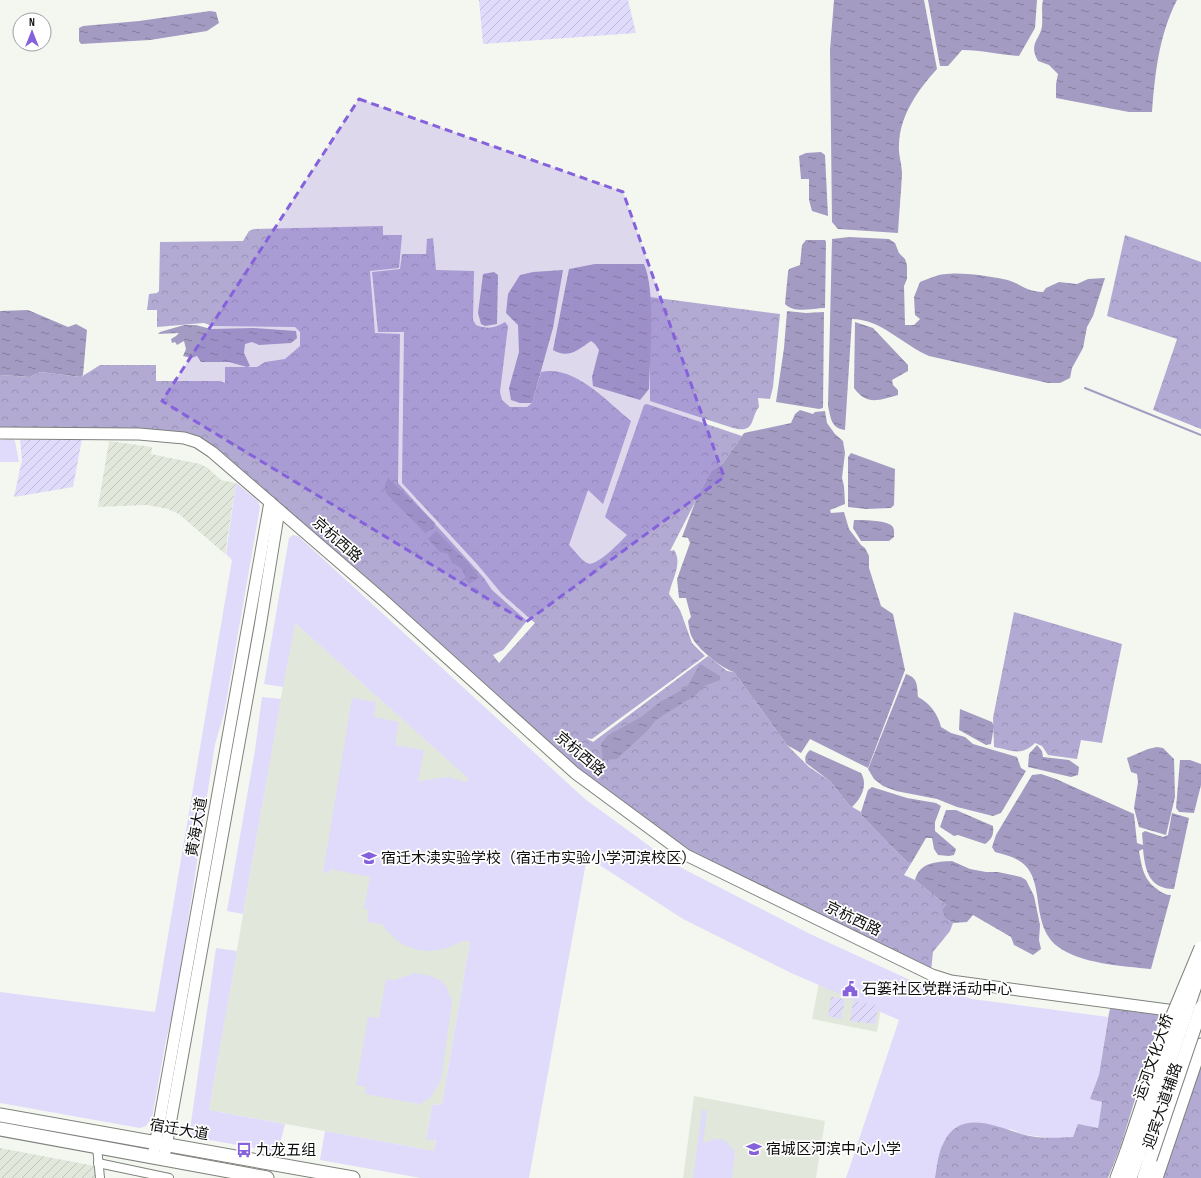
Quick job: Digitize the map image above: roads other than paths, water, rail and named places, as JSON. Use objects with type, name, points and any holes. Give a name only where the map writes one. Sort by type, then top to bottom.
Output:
[{"type":"main road","name":"京杭西路","points":[[0,433],[139,434],[184,438],[197,442],[212,452],[382,599],[575,772],[686,855],[932,975],[951,981],[1201,1015]]},
{"type":"main road","name":"黄海大道","points":[[159,1158],[270,502]]},
{"type":"main road","name":"黄海大道","points":[[161,1143],[260,627],[279,510]]},
{"type":"main road","name":"迎宾大道辅路","points":[[1156,1178],[1144,1156],[1171,1020],[1201,948]]},
{"type":"main road","name":"运河文化大桥","points":[[1144,1156],[1201,968]]},
{"type":"main road","name":"运河文化大桥","points":[[1144,1156],[1201,1008]]},
{"type":"main road","name":"迎宾大道辅路","points":[[1117,1178],[1144,1156],[1201,1045]]},
{"type":"main road","name":"宿迁大道","points":[[0,1115],[353,1178]]},
{"type":"main road","name":"宿迁大道","points":[[0,1129],[267,1178]]},
{"type":"main road","points":[[1130,1178],[1144,1156]]},
{"type":"main road","points":[[1144,1156],[1144,1178]]},
{"type":"street","points":[[97,1147],[100,1178]]},
{"type":"street","points":[[98,1163],[169,1178]]},
{"type":"water","points":[[834,0],[924,0],[937,69],[911,104],[906,113],[900,133],[899,148],[902,174],[898,233],[838,229],[832,222],[830,50]]},
{"type":"water","points":[[928,0],[1037,0],[1035,28],[1019,56],[962,50],[948,66],[940,66]]},
{"type":"water","points":[[1043,0],[1177,0],[1166,27],[1159,54],[1152,112],[1129,112],[1056,98],[1058,74],[1049,65],[1038,61],[1034,50],[1034,46],[1042,26]]},
{"type":"water","points":[[210,11],[216,12],[219,23],[207,31],[150,40],[81,44],[79,41],[79,28],[83,26],[139,21]]},
{"type":"water","points":[[821,152],[825,155],[828,216],[812,211],[809,200],[809,179],[801,179],[799,156],[806,153]]},
{"type":"water","points":[[849,237],[889,239],[895,243],[899,253],[905,259],[907,265],[907,279],[904,286],[905,325],[914,325],[920,319],[915,315],[914,297],[920,282],[940,275],[975,275],[1009,280],[1026,289],[1037,292],[1043,292],[1046,288],[1059,282],[1077,284],[1088,279],[1105,278],[1093,316],[1087,327],[1083,348],[1072,368],[1070,378],[1060,383],[1048,383],[929,356],[873,323],[852,319],[845,430],[840,429],[832,422],[828,406],[832,239]]},
{"type":"water","points":[[806,240],[825,240],[826,242],[825,308],[798,310],[785,304],[788,272],[789,269],[800,265],[802,245]]},
{"type":"water","points":[[595,264],[644,264],[648,276],[651,307],[649,389],[640,400],[593,386],[592,377],[599,350],[591,341],[573,352],[563,354],[553,350],[569,269]]},
{"type":"water","points":[[563,270],[553,328],[532,403],[520,403],[511,400],[509,388],[519,352],[518,325],[506,313],[508,294],[520,275],[533,272]]},
{"type":"water","points":[[494,272],[498,275],[497,324],[485,326],[481,324],[478,313],[483,274]]},
{"type":"water","points":[[28,310],[68,327],[76,324],[87,330],[83,375],[81,377],[40,372],[30,377],[0,375],[0,311]]},
{"type":"water","points":[[787,311],[806,313],[824,312],[823,408],[819,409],[776,402],[784,348]]},
{"type":"water","points":[[855,322],[873,328],[908,365],[908,371],[892,380],[893,385],[898,390],[898,395],[874,400],[859,394],[854,388]]},
{"type":"water","points":[[184,325],[196,325],[211,329],[253,328],[296,331],[297,338],[291,343],[259,345],[252,342],[245,344],[244,353],[250,366],[247,367],[229,362],[201,362],[197,356],[191,358],[183,356],[186,349],[184,341],[177,345],[175,342],[172,343],[171,339],[179,333],[158,334],[160,332]]},
{"type":"water","points":[[800,410],[813,414],[815,412],[825,411],[827,423],[835,434],[843,441],[845,453],[842,478],[845,504],[830,510],[831,513],[844,512],[849,529],[865,548],[869,556],[869,568],[881,606],[893,614],[905,670],[868,768],[810,739],[801,753],[787,745],[734,672],[718,663],[696,643],[690,631],[688,621],[691,617],[686,598],[679,598],[677,579],[690,543],[688,538],[682,537],[696,500],[711,471],[723,463],[744,433],[791,423],[795,414]]},
{"type":"water","points":[[851,453],[895,469],[894,505],[891,508],[866,509],[848,507],[848,457]]},
{"type":"water","points":[[388,478],[435,523],[434,528],[425,533],[386,493],[385,485]]},
{"type":"water","points":[[854,520],[887,523],[893,528],[894,537],[889,541],[861,541],[853,528]]},
{"type":"water","points":[[436,531],[469,564],[479,577],[469,584],[461,568],[452,563],[448,554],[440,552],[428,539]]},
{"type":"water","points":[[700,664],[720,676],[720,680],[704,686],[697,694],[656,720],[649,729],[617,759],[603,760],[601,745],[607,736],[641,717],[660,702],[682,690],[688,685]]},
{"type":"water","points":[[906,674],[915,680],[918,697],[933,709],[941,727],[951,733],[965,737],[973,744],[1017,757],[1021,768],[1026,771],[1001,813],[993,816],[957,807],[937,799],[896,791],[883,786],[874,779],[868,769]]},
{"type":"water","points":[[960,709],[992,722],[994,726],[991,744],[986,745],[959,730]]},
{"type":"water","points":[[1037,745],[1042,751],[1043,757],[1069,760],[1079,767],[1078,775],[1071,777],[1028,767],[1029,754]]},
{"type":"water","points":[[1157,747],[1163,748],[1174,759],[1175,797],[1166,835],[1139,827],[1134,808],[1138,782],[1137,774],[1131,772],[1127,758],[1148,749]]},
{"type":"water","points":[[810,750],[861,773],[864,782],[863,791],[859,799],[852,807],[830,781],[806,763],[805,759]]},
{"type":"water","points":[[1180,760],[1190,760],[1201,764],[1201,785],[1194,813],[1179,812],[1176,808]]},
{"type":"water","points":[[1041,774],[1056,779],[1134,814],[1137,843],[1143,845],[1142,833],[1145,831],[1163,837],[1168,835],[1172,813],[1189,818],[1174,889],[1159,886],[1154,882],[1147,871],[1143,849],[1139,851],[1146,877],[1152,885],[1161,892],[1171,895],[1151,969],[1115,965],[1089,960],[1077,957],[1057,946],[1048,936],[1043,925],[1033,877],[1027,868],[1018,860],[995,852],[992,847],[996,835],[1032,775]]},
{"type":"water","points":[[872,787],[907,798],[936,803],[941,806],[935,822],[935,831],[956,849],[954,855],[938,855],[934,849],[932,838],[926,838],[912,862],[907,862],[862,816],[861,812],[868,790]]},
{"type":"water","points":[[946,810],[956,810],[993,826],[993,834],[991,838],[985,844],[958,835],[954,836],[940,827]]},
{"type":"water","points":[[952,861],[970,869],[986,872],[998,872],[1021,877],[1026,880],[1034,896],[1040,925],[1039,940],[1041,949],[1033,955],[1014,945],[1011,937],[973,915],[967,922],[953,923],[946,919],[942,910],[946,905],[915,880],[917,874],[925,866],[929,864]]},
{"type":"waterway","points":[[1085,388],[1201,435]]},
{"type":"place","name":"宿迁木渎实验学校（宿迁市实验小学河滨校区）","points":[[369,858]]},
{"type":"place","name":"石篓社区党群活动中心","points":[[850,989]]},
{"type":"place","name":"宿城区河滨中心小学","points":[[754,1149]]},
{"type":"place","name":"九龙五组","points":[[244,1150]]}]
